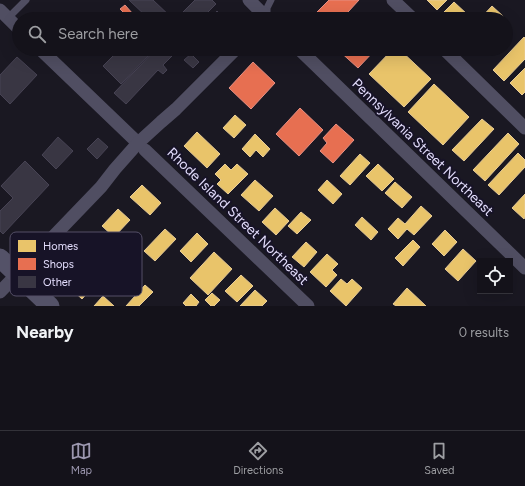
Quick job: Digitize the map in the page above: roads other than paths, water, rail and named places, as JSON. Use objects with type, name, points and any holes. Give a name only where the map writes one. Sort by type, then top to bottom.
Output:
[{"type":"street","points":[[249,0],[260,12]]},
{"type":"street","points":[[393,0],[406,12]]},
{"type":"street","points":[[4,14],[12,22]]},
{"type":"street","name":"Rhode Island Street Northeast","points":[[47,56],[308,306]]},
{"type":"street","points":[[58,232],[101,187],[115,170],[142,146],[161,122],[229,56]]},
{"type":"street","name":"Pennsylvania Street Northeast","points":[[306,56],[525,268]]},
{"type":"street","points":[[451,56],[525,128]]},
{"type":"street","points":[[0,258],[10,267]]},
{"type":"street","points":[[0,292],[10,281]]},
{"type":"street","points":[[40,296],[50,306]]},
{"type":"lane","points":[[4,14],[26,0]]},
{"type":"lane","points":[[267,12],[267,8],[271,0]]}]
